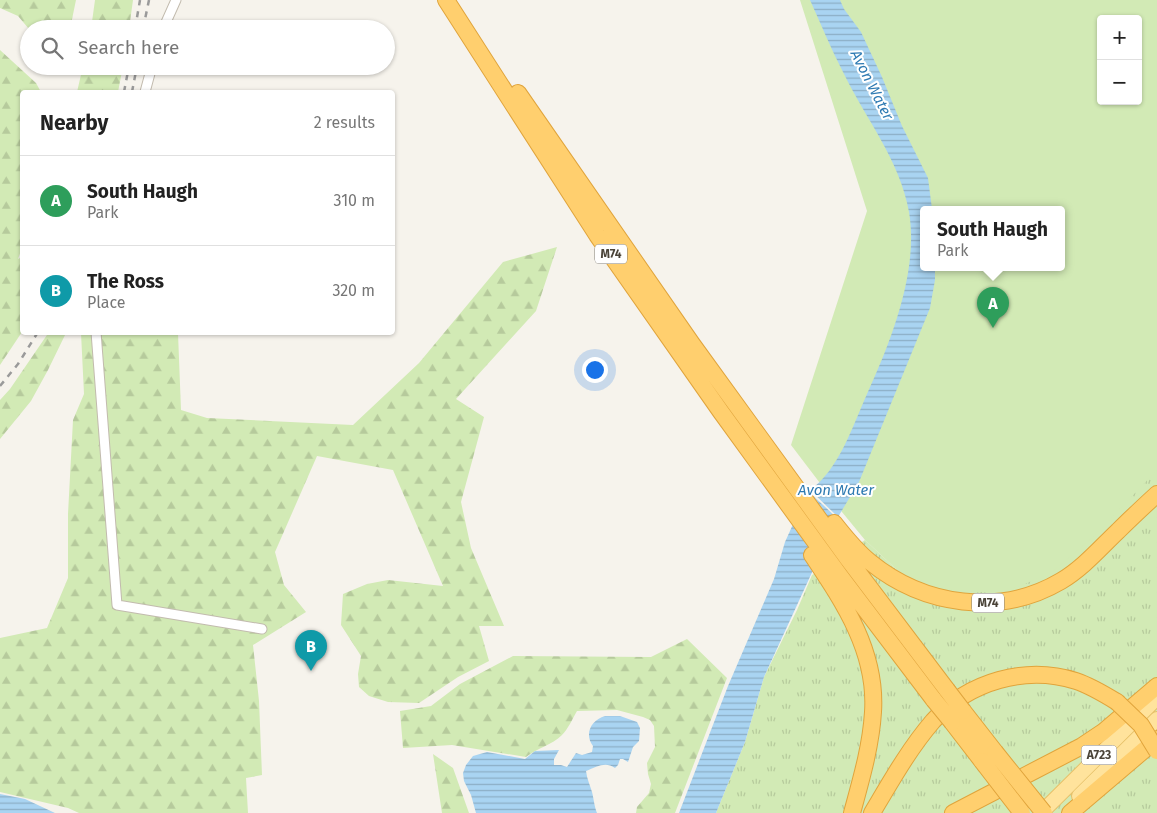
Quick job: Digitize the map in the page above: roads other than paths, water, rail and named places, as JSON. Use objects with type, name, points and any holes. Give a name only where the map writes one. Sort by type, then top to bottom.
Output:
[{"type":"highway","name":"M74","points":[[446,0],[597,235],[837,582],[941,695]]},
{"type":"highway","name":"M74","points":[[455,0],[692,344],[850,552],[941,695],[988,756],[1044,813]]},
{"type":"highway","name":"M74","points":[[850,552],[900,583],[920,592],[955,601],[992,603],[1029,595],[1062,580],[1092,558],[1157,488]]},
{"type":"highway","name":"M74","points":[[1118,531],[1157,494]]},
{"type":"highway","name":"M74","points":[[837,582],[861,640],[871,671],[874,692],[871,735],[852,813]]},
{"type":"highway","points":[[872,813],[912,748],[927,728],[960,698],[978,687],[999,680],[1022,675],[1061,677],[1086,685],[1116,702],[1141,725],[1157,751]]},
{"type":"highway","points":[[953,813],[1082,746],[1103,732],[1157,686]]},
{"type":"highway","points":[[1070,813],[1157,739]]},
{"type":"highway","name":"M74","points":[[988,756],[1022,813]]},
{"type":"main road","name":"A723","points":[[1041,813],[1157,698]]},
{"type":"main road","name":"A723","points":[[1063,813],[1157,719]]},
{"type":"street","points":[[168,20],[176,0]]},
{"type":"street","points":[[145,90],[149,75]]},
{"type":"street","points":[[96,335],[118,605],[262,630]]},
{"type":"water","name":"Avon Water","points":[[810,0],[840,0],[844,9],[861,32],[902,126],[928,178],[932,206],[920,206],[920,271],[935,271],[935,280],[930,308],[859,482],[838,517],[810,490],[829,471],[837,459],[885,352],[901,305],[910,258],[911,235],[909,212],[898,175],[839,63]]},
{"type":"water","name":"Avon Water","points":[[808,491],[837,518],[764,677],[745,742],[716,813],[679,813],[728,686],[774,579],[785,542]]},
{"type":"water","points":[[605,716],[620,716],[637,722],[640,728],[639,741],[633,747],[628,762],[620,759],[615,768],[604,765],[586,771],[597,813],[476,813],[471,795],[464,781],[463,773],[473,756],[487,752],[525,759],[535,751],[559,750],[554,759],[554,765],[567,767],[576,753],[582,755],[592,752],[593,746],[589,737],[590,728],[596,721]]},
{"type":"water","points":[[0,794],[25,799],[55,813],[0,813]]},
{"type":"railway","points":[[137,20],[140,0]]},
{"type":"railway","points":[[145,20],[149,0]]},
{"type":"railway","points":[[124,90],[127,75]]},
{"type":"railway","points":[[132,90],[135,75]]},
{"type":"railway","points":[[0,386],[18,364],[36,335]]},
{"type":"place","name":"South Haugh","points":[[993,328]]},
{"type":"place","name":"The Ross","points":[[311,671]]}]
